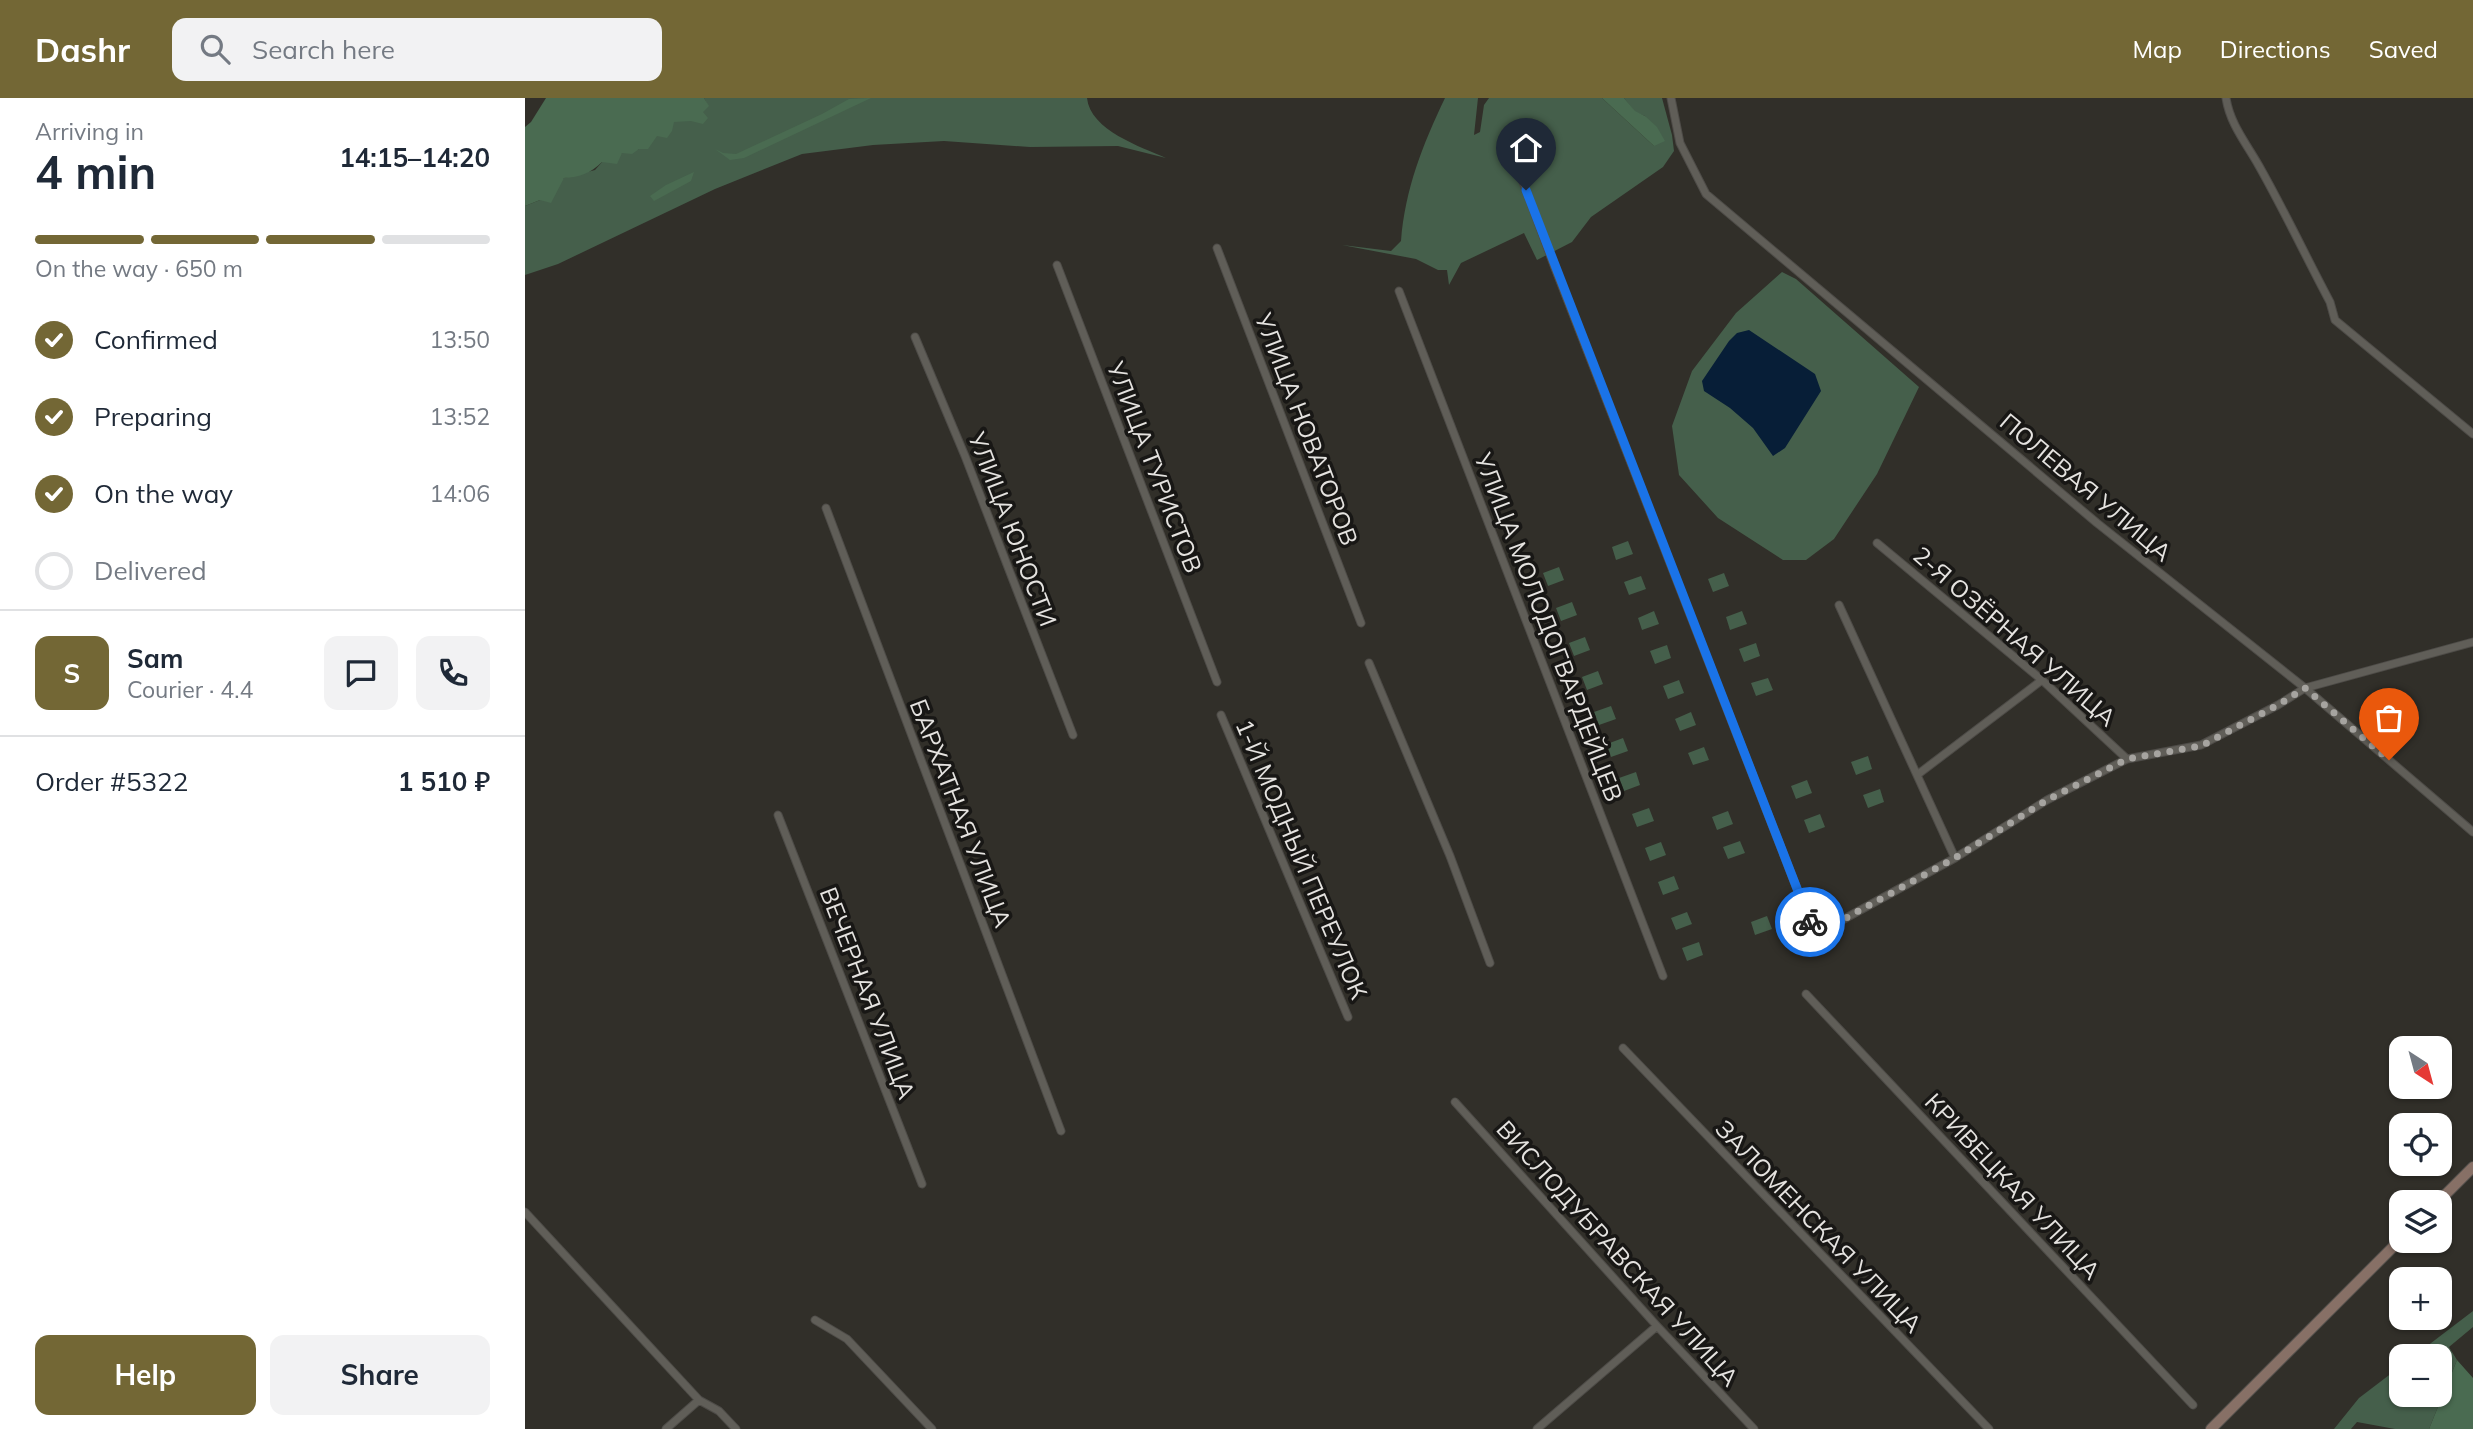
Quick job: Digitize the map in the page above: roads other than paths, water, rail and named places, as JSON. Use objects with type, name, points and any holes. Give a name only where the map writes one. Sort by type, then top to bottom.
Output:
[{"type":"main road","points":[[2450,1190],[2473,1167]]},
{"type":"main road","points":[[2211,1429],[2389,1251]]},
{"type":"street","name":"ПОЛЕВАЯ УЛИЦА","points":[[1671,98],[1680,143],[1706,194],[2097,523],[2305,688],[2473,832]]},
{"type":"street","points":[[2226,98],[2228,113],[2259,166],[2330,302],[2335,320],[2473,434]]},
{"type":"street","points":[[1507,139],[1815,935],[1955,858],[2047,800],[2127,759],[2201,746],[2305,688],[2473,642]]},
{"type":"street","name":"УЛИЦА НОВАТОРОВ","points":[[1217,248],[1361,623]]},
{"type":"street","name":"УЛИЦА ТУРИСТОВ","points":[[1057,265],[1217,682]]},
{"type":"street","name":"УЛИЦА МОЛОДОГВАРДЕЙЦЕВ","points":[[1399,291],[1663,976]]},
{"type":"street","name":"УЛИЦА ЮНОСТИ","points":[[915,337],[965,456],[1073,735]]},
{"type":"street","name":"БАРХАТНАЯ УЛИЦА","points":[[826,508],[1061,1131]]},
{"type":"street","name":"2-Я ОЗЁРНАЯ УЛИЦА","points":[[1877,543],[2042,680],[2127,759]]},
{"type":"street","points":[[1839,605],[1955,858]]},
{"type":"street","points":[[1369,663],[1450,856],[1490,964]]},
{"type":"street","points":[[1917,775],[2042,680]]},
{"type":"street","name":"1-Й МОДНЫЙ ПЕРЕУЛОК","points":[[1221,715],[1348,1017]]},
{"type":"street","name":"ВЕЧЕРНАЯ УЛИЦА","points":[[778,815],[922,1184]]},
{"type":"street","name":"КРИВЕЦКАЯ УЛИЦА","points":[[1806,994],[2193,1405]]},
{"type":"street","name":"ЗАЛОМЕНСКАЯ УЛИЦА","points":[[1623,1048],[1989,1429]]},
{"type":"street","name":"ВИСЛОДУБРАВСКАЯ УЛИЦА","points":[[1455,1102],[1754,1429]]},
{"type":"street","points":[[525,1212],[699,1400],[719,1411],[736,1429]]},
{"type":"street","points":[[815,1320],[847,1339],[932,1429]]},
{"type":"street","points":[[1537,1429],[1657,1326]]},
{"type":"street","points":[[666,1429],[699,1400]]},
{"type":"water","points":[[1749,330],[1815,374],[1821,391],[1785,448],[1773,456],[1753,428],[1730,408],[1704,391],[1702,381],[1729,341],[1737,333]]}]
